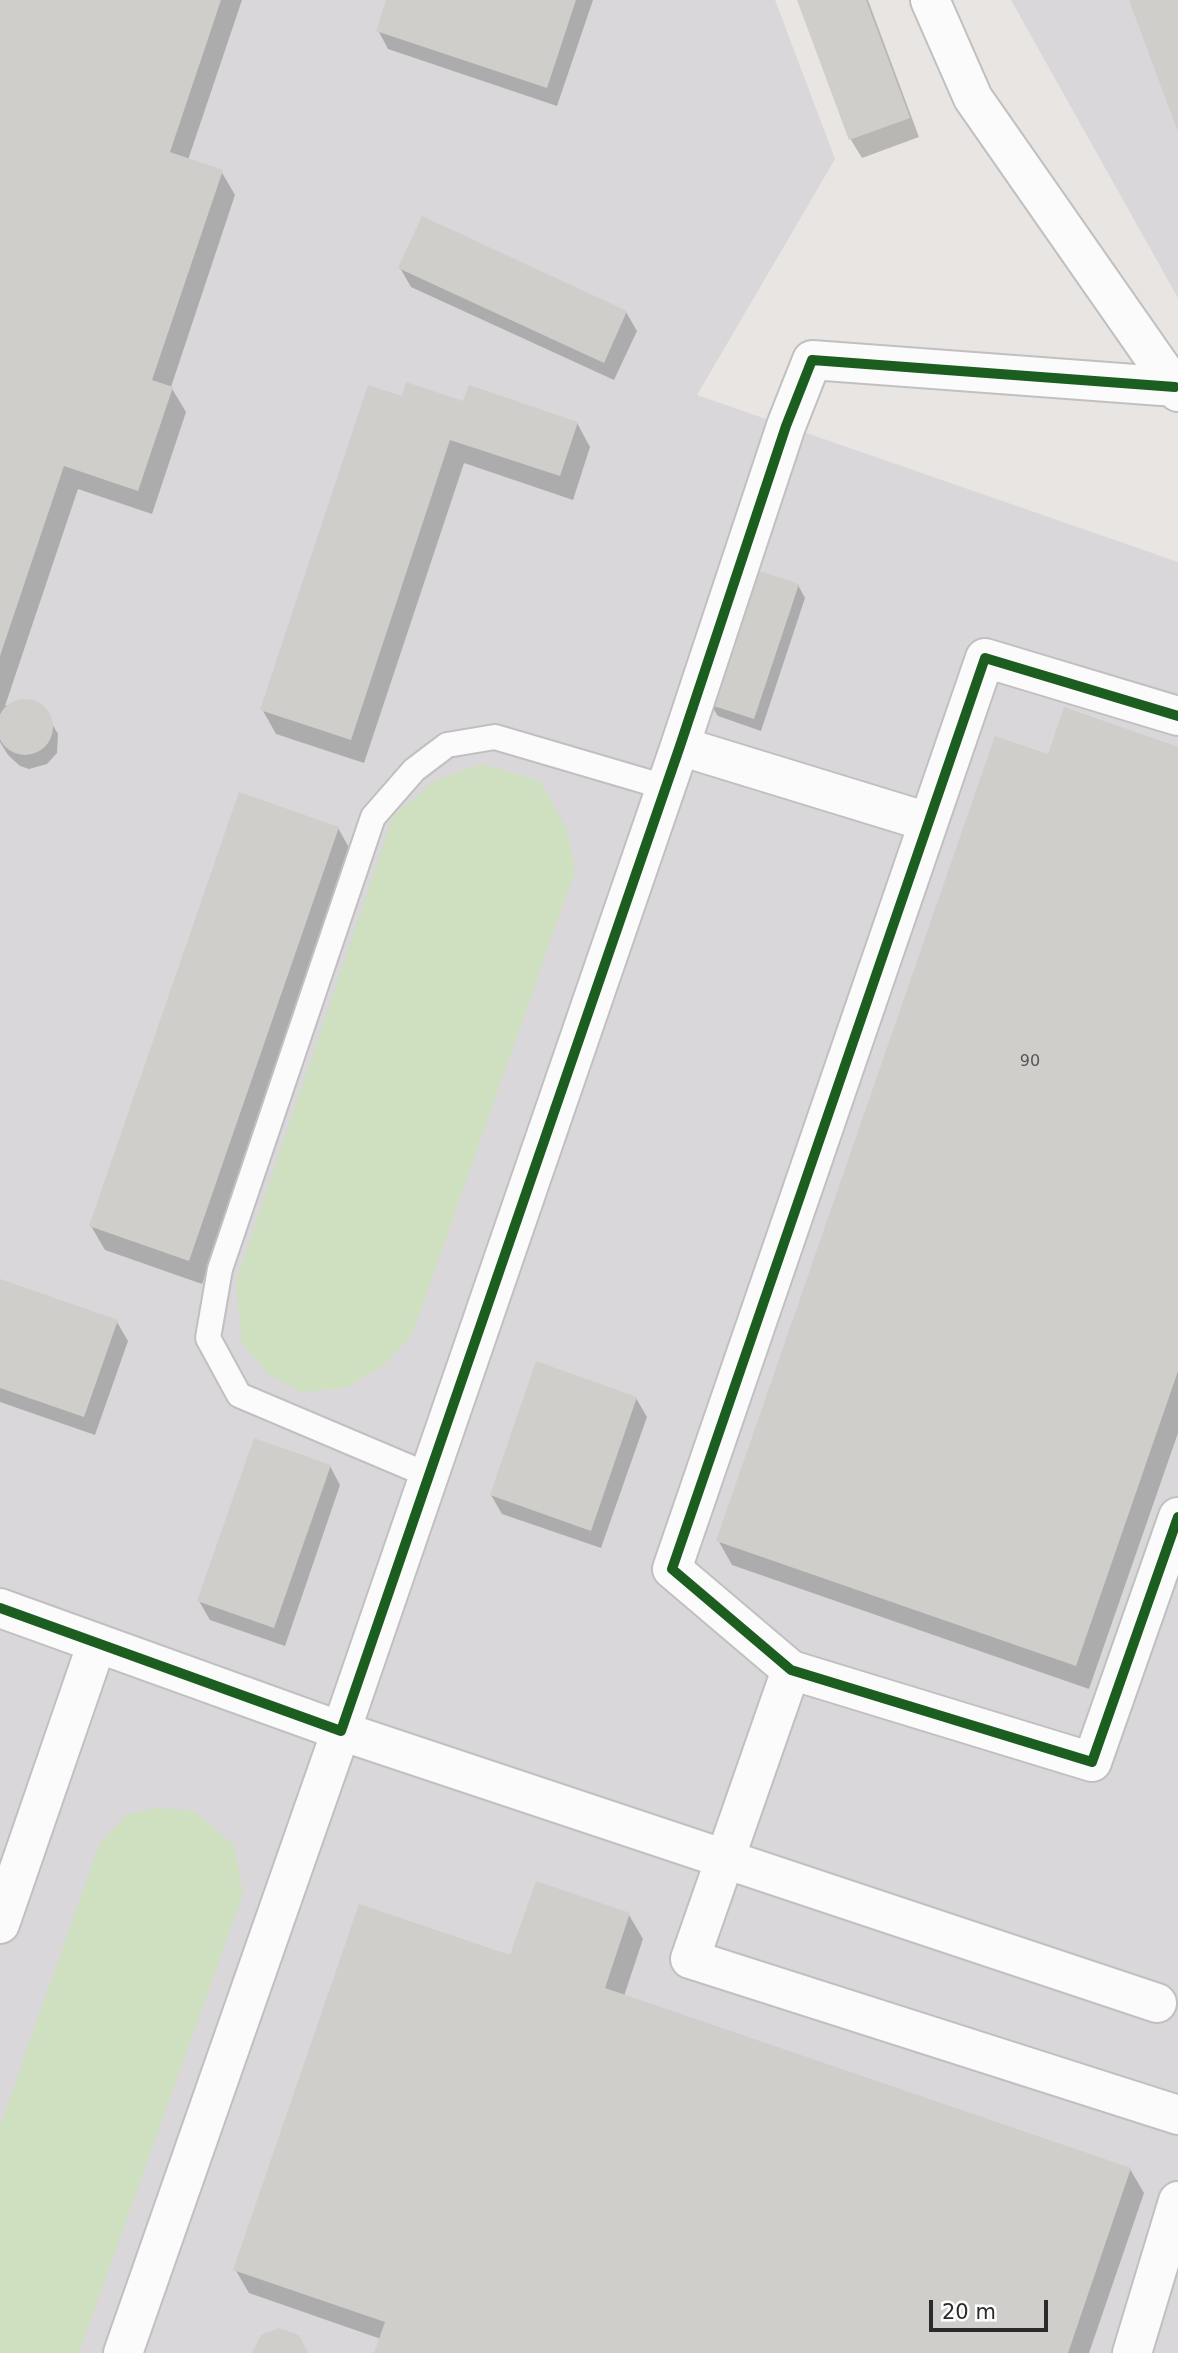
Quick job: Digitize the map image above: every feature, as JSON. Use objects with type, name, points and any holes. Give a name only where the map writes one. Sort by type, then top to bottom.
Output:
[{"type":"street","points":[[930,0],[973,97],[1176,390]]},
{"type":"street","points":[[123,2353],[341,1731],[680,746],[786,426],[812,359],[1176,390]]},
{"type":"street","points":[[1178,716],[985,658],[673,1569],[790,1670],[1092,1762],[1178,1517]]},
{"type":"street","points":[[680,746],[929,822]]},
{"type":"street","points":[[0,1608],[341,1731],[1168,2007]]},
{"type":"street","points":[[0,1924],[97,1643]]},
{"type":"street","points":[[790,1670],[690,1959],[1178,2115]]},
{"type":"street","points":[[1132,2353],[1178,2201]]},
{"type":"lane","points":[[428,1475],[239,1395],[208,1339],[220,1269],[373,817],[414,770],[447,745],[495,737],[665,787]]},
{"type":"shaded area","points":[[0,0],[775,0],[835,159],[697,395],[1178,562],[1178,2353],[0,2353]]},
{"type":"shaded area","points":[[1011,0],[1178,0],[1178,298]]},
{"type":"green space","points":[[482,764],[540,781],[567,829],[575,871],[412,1335],[384,1365],[345,1388],[301,1392],[268,1374],[242,1343],[236,1282],[393,816],[436,780]]},
{"type":"green space","points":[[158,1808],[194,1811],[234,1845],[243,1894],[79,2353],[0,2353],[0,2126],[99,1845],[127,1814]]},
{"type":"building","points":[[0,0],[221,0],[170,152],[223,170],[152,380],[173,387],[138,491],[64,466],[0,656]]},
{"type":"building","points":[[386,0],[576,0],[547,88],[376,31]]},
{"type":"building","points":[[797,0],[866,0],[910,118],[849,140]]},
{"type":"building","points":[[1129,0],[1178,0],[1178,132]]},
{"type":"building","points":[[422,216],[627,311],[604,363],[398,268]]},
{"type":"building","points":[[406,382],[463,401],[469,385],[578,422],[560,476],[450,440],[351,740],[260,710],[368,385],[402,396]]},
{"type":"building","points":[[754,569],[799,584],[754,719],[708,704]]},
{"type":"building","points":[[19,699],[31,699],[41,703],[49,711],[53,727],[49,743],[41,751],[31,755],[19,755],[9,751],[1,743],[-3,733],[-3,721],[1,711],[9,703]]},
{"type":"building","points":[[1064,707],[1178,747],[1178,1371],[1076,1666],[716,1541],[995,736],[1048,754]]},
{"type":"building","points":[[239,792],[339,827],[189,1261],[89,1226]]},
{"type":"building","points":[[0,1279],[118,1320],[84,1417],[0,1388]]},
{"type":"building","points":[[536,1361],[637,1397],[591,1531],[490,1495]]},
{"type":"building","points":[[254,1438],[331,1465],[274,1628],[197,1601]]},
{"type":"building","points":[[536,1881],[630,1913],[605,1988],[1131,2168],[1068,2353],[374,2353],[385,2322],[233,2270],[359,1904],[510,1955]]},
{"type":"building","points":[[279,2328],[299,2335],[308,2353],[252,2353],[261,2335]]},
{"type":"cycle path","points":[[0,1608],[341,1731],[680,746],[786,426],[812,360],[1175,387]]},
{"type":"cycle path","points":[[1178,716],[985,658],[672,1569],[791,1670],[1092,1762],[1178,1517]]}]
